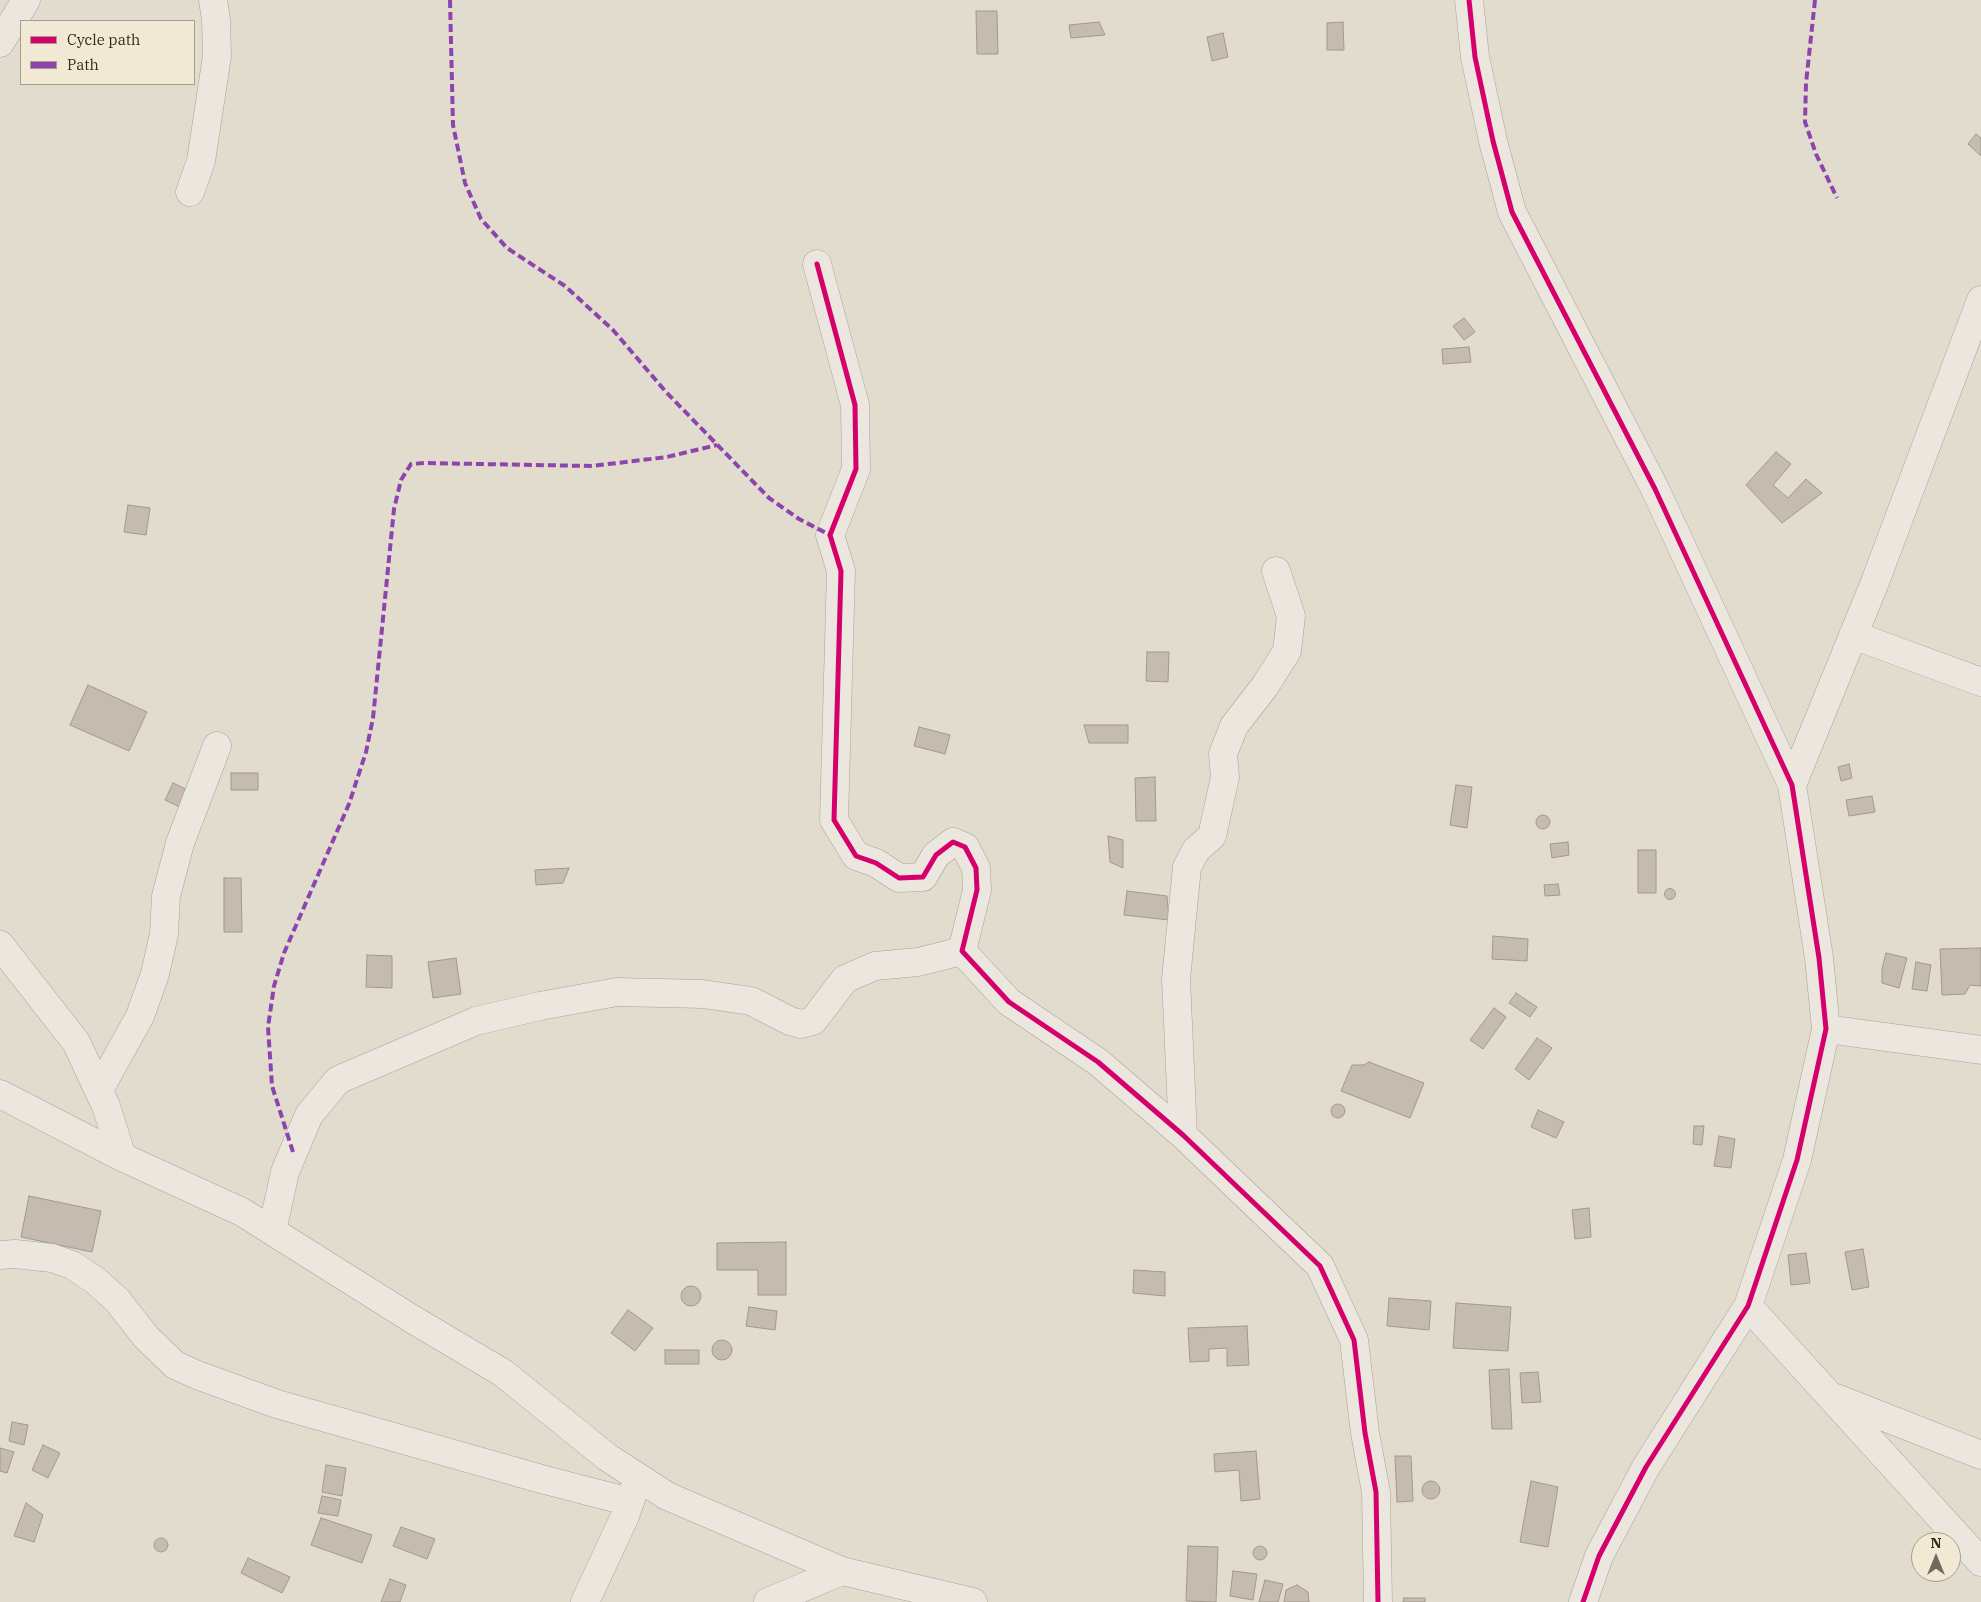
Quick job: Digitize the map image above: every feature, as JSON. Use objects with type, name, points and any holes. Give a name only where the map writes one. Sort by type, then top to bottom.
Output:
[{"type":"street","points":[[0,43],[26,0]]},
{"type":"street","points":[[190,192],[201,161],[217,56],[216,20],[213,0]]},
{"type":"street","points":[[1469,0],[1475,57],[1493,141],[1512,212],[1655,489],[1792,785],[1819,958],[1826,1029],[1797,1160],[1748,1306],[1646,1467],[1599,1556],[1583,1602]]},
{"type":"street","points":[[817,264],[855,405],[856,469],[830,534],[841,571],[834,820],[856,856],[876,863],[900,878],[923,877],[936,855],[953,842],[965,847],[976,868],[978,890],[962,951]]},
{"type":"street","points":[[1792,785],[1914,480],[1981,300]]},
{"type":"street","points":[[1183,1135],[1176,979],[1187,867],[1196,850],[1212,836],[1226,776],[1223,754],[1234,726],[1265,686],[1287,651],[1291,616],[1276,571]]},
{"type":"street","points":[[1853,635],[1981,682]]},
{"type":"street","points":[[99,1090],[140,1016],[155,974],[164,934],[166,896],[180,843],[217,746]]},
{"type":"street","points":[[0,945],[76,1042],[99,1090],[122,1157]]},
{"type":"street","points":[[962,951],[1009,1002],[1098,1062],[1183,1135],[1320,1266],[1354,1340],[1365,1432],[1376,1492],[1378,1602]]},
{"type":"street","points":[[272,1231],[285,1172],[309,1115],[338,1080],[476,1022],[540,1006],[617,992],[704,994],[752,1001],[790,1022],[801,1024],[813,1021],[845,979],[875,966],[918,962],[962,951]]},
{"type":"street","points":[[1826,1029],[1981,1050]]},
{"type":"street","points":[[0,1094],[122,1157],[242,1212],[412,1319],[504,1373],[607,1457],[634,1490]]},
{"type":"street","points":[[0,1254],[52,1258],[72,1265],[96,1281],[117,1300],[146,1336],[175,1365],[277,1404],[545,1480],[634,1490],[667,1496],[842,1571],[973,1602]]},
{"type":"street","points":[[1748,1306],[1981,1562]]},
{"type":"street","points":[[1829,1395],[1981,1455]]},
{"type":"street","points":[[585,1602],[634,1490]]},
{"type":"street","points":[[768,1602],[842,1571]]},
{"type":"building","points":[[976,11],[997,11],[998,54],[977,54]]},
{"type":"building","points":[[1099,22],[1105,35],[1071,38],[1069,25]]},
{"type":"building","points":[[1343,22],[1344,50],[1327,50],[1327,23]]},
{"type":"building","points":[[1223,33],[1228,57],[1212,61],[1207,37]]},
{"type":"building","points":[[1976,134],[1981,138],[1981,156],[1968,144]]},
{"type":"building","points":[[1464,318],[1475,332],[1464,340],[1453,326]]},
{"type":"building","points":[[1469,347],[1471,362],[1443,364],[1442,349]]},
{"type":"building","points":[[1776,452],[1791,464],[1773,485],[1788,498],[1806,479],[1822,493],[1782,523],[1746,485]]},
{"type":"building","points":[[128,505],[150,508],[146,535],[124,532]]},
{"type":"building","points":[[1147,652],[1169,652],[1168,682],[1146,681]]},
{"type":"building","points":[[88,685],[147,712],[129,751],[70,725]]},
{"type":"building","points":[[1084,725],[1128,725],[1128,743],[1089,743]]},
{"type":"building","points":[[919,727],[950,735],[945,754],[914,746]]},
{"type":"building","points":[[1849,764],[1852,778],[1841,781],[1838,767]]},
{"type":"building","points":[[231,773],[258,773],[258,790],[231,790]]},
{"type":"building","points":[[1155,777],[1156,821],[1136,821],[1135,778]]},
{"type":"building","points":[[173,783],[196,794],[188,811],[165,800]]},
{"type":"building","points":[[1456,785],[1472,787],[1467,828],[1450,825]]},
{"type":"building","points":[[1872,796],[1875,812],[1849,816],[1846,800]]},
{"type":"building","points":[[1543,815],[1548,817],[1550,822],[1548,827],[1543,829],[1538,827],[1536,822],[1538,817]]},
{"type":"building","points":[[1108,836],[1123,840],[1123,868],[1110,862]]},
{"type":"building","points":[[1568,842],[1569,855],[1552,858],[1550,844]]},
{"type":"building","points":[[1638,850],[1656,850],[1656,893],[1638,893]]},
{"type":"building","points":[[569,868],[563,883],[536,885],[535,870]]},
{"type":"building","points":[[224,878],[241,878],[242,932],[224,932]]},
{"type":"building","points":[[1558,884],[1560,895],[1545,896],[1544,885]]},
{"type":"building","points":[[1668,889],[1672,889],[1675,894],[1674,898],[1668,899],[1665,896],[1665,892]]},
{"type":"building","points":[[1127,891],[1167,896],[1169,920],[1124,915]]},
{"type":"building","points":[[1493,936],[1528,939],[1527,961],[1492,959]]},
{"type":"building","points":[[1981,948],[1981,986],[1970,985],[1965,994],[1942,995],[1940,949]]},
{"type":"building","points":[[1886,953],[1907,958],[1899,988],[1882,983],[1882,969]]},
{"type":"building","points":[[367,955],[392,956],[392,988],[366,987]]},
{"type":"building","points":[[456,958],[461,994],[433,998],[428,962]]},
{"type":"building","points":[[1916,962],[1931,965],[1927,991],[1912,989]]},
{"type":"building","points":[[1516,993],[1537,1007],[1530,1017],[1509,1003]]},
{"type":"building","points":[[1494,1008],[1506,1017],[1483,1049],[1470,1040]]},
{"type":"building","points":[[1537,1038],[1552,1048],[1529,1080],[1515,1069]]},
{"type":"building","points":[[1369,1062],[1424,1083],[1410,1118],[1341,1091],[1352,1065],[1364,1065]]},
{"type":"building","points":[[1338,1104],[1343,1106],[1345,1111],[1343,1116],[1338,1118],[1333,1116],[1331,1111],[1333,1106]]},
{"type":"building","points":[[1538,1110],[1564,1122],[1556,1138],[1531,1127]]},
{"type":"building","points":[[1694,1126],[1704,1126],[1702,1145],[1693,1144]]},
{"type":"building","points":[[1719,1136],[1735,1139],[1731,1168],[1714,1166]]},
{"type":"building","points":[[29,1196],[101,1211],[92,1252],[21,1237]]},
{"type":"building","points":[[1589,1208],[1591,1237],[1575,1239],[1572,1210]]},
{"type":"building","points":[[786,1242],[786,1295],[758,1295],[758,1270],[717,1270],[717,1243]]},
{"type":"building","points":[[1863,1249],[1869,1287],[1852,1290],[1845,1252]]},
{"type":"building","points":[[1806,1253],[1810,1283],[1791,1285],[1788,1255]]},
{"type":"building","points":[[1134,1270],[1165,1272],[1165,1296],[1133,1293]]},
{"type":"building","points":[[691,1286],[698,1289],[701,1296],[698,1303],[691,1306],[684,1303],[681,1296],[684,1289]]},
{"type":"building","points":[[1389,1298],[1431,1301],[1429,1330],[1387,1326]]},
{"type":"building","points":[[1456,1303],[1511,1307],[1508,1351],[1453,1348]]},
{"type":"building","points":[[749,1307],[777,1311],[775,1330],[746,1326]]},
{"type":"building","points":[[628,1310],[653,1328],[635,1351],[611,1333]]},
{"type":"building","points":[[1247,1326],[1249,1365],[1227,1366],[1227,1348],[1209,1349],[1209,1361],[1190,1362],[1188,1328]]},
{"type":"building","points":[[722,1340],[729,1343],[732,1350],[729,1357],[722,1360],[715,1357],[712,1350],[715,1343]]},
{"type":"building","points":[[665,1350],[699,1350],[699,1364],[665,1364]]},
{"type":"building","points":[[1509,1369],[1512,1429],[1492,1429],[1489,1370]]},
{"type":"building","points":[[1538,1372],[1541,1402],[1522,1403],[1520,1373]]},
{"type":"building","points":[[12,1422],[28,1425],[24,1445],[9,1441]]},
{"type":"building","points":[[43,1445],[60,1453],[48,1478],[32,1470]]},
{"type":"building","points":[[0,1448],[14,1452],[7,1473],[0,1471]]},
{"type":"building","points":[[1256,1451],[1260,1499],[1241,1501],[1239,1470],[1215,1472],[1214,1454]]},
{"type":"building","points":[[1395,1456],[1411,1456],[1413,1501],[1397,1502]]},
{"type":"building","points":[[326,1465],[346,1468],[342,1496],[322,1492]]},
{"type":"building","points":[[1431,1481],[1437,1484],[1440,1490],[1437,1496],[1431,1499],[1425,1496],[1422,1490],[1425,1484]]},
{"type":"building","points":[[1531,1481],[1558,1487],[1548,1547],[1520,1542]]},
{"type":"building","points":[[322,1496],[341,1500],[338,1516],[318,1513]]},
{"type":"building","points":[[26,1503],[43,1515],[34,1542],[14,1536]]},
{"type":"building","points":[[321,1518],[372,1535],[362,1563],[311,1545]]},
{"type":"building","points":[[401,1527],[435,1539],[427,1559],[393,1546]]},
{"type":"building","points":[[161,1538],[166,1540],[168,1545],[166,1550],[161,1552],[156,1550],[154,1545],[156,1540]]},
{"type":"building","points":[[1188,1546],[1218,1547],[1216,1602],[1186,1601]]},
{"type":"building","points":[[1260,1546],[1265,1548],[1267,1553],[1265,1558],[1260,1560],[1255,1558],[1253,1553],[1255,1548]]},
{"type":"building","points":[[248,1558],[290,1577],[282,1593],[241,1573]]},
{"type":"building","points":[[1233,1571],[1257,1574],[1253,1600],[1230,1596]]},
{"type":"building","points":[[390,1579],[406,1585],[400,1602],[381,1602]]},
{"type":"building","points":[[1265,1580],[1283,1584],[1278,1602],[1259,1602]]},
{"type":"building","points":[[1297,1585],[1308,1592],[1309,1602],[1284,1602],[1286,1590]]},
{"type":"building","points":[[1404,1598],[1425,1598],[1425,1602],[1403,1602]]},
{"type":"marked path","points":[[450,0],[453,125],[465,183],[481,219],[507,248],[565,286],[613,330],[666,392],[769,498],[799,519],[830,535]]},
{"type":"marked path","points":[[1815,0],[1806,83],[1805,122],[1816,154],[1837,198]]},
{"type":"marked path","points":[[293,1152],[272,1086],[268,1027],[274,986],[284,953],[349,804],[366,752],[373,718],[394,509],[401,480],[411,464],[592,466],[667,457],[717,445]]},
{"type":"cycle path","points":[[1469,0],[1475,57],[1493,141],[1512,212],[1655,489],[1792,785],[1819,958],[1826,1029],[1797,1160],[1748,1306],[1646,1467],[1599,1556],[1583,1602]]},
{"type":"cycle path","points":[[817,264],[855,405],[856,469],[830,535],[841,571],[834,820],[856,856],[876,863],[899,878],[923,877],[936,855],[953,842],[965,847],[976,868],[977,890],[962,951],[1009,1002],[1098,1062],[1183,1135],[1320,1266],[1354,1340],[1365,1433],[1376,1492],[1378,1602]]}]
